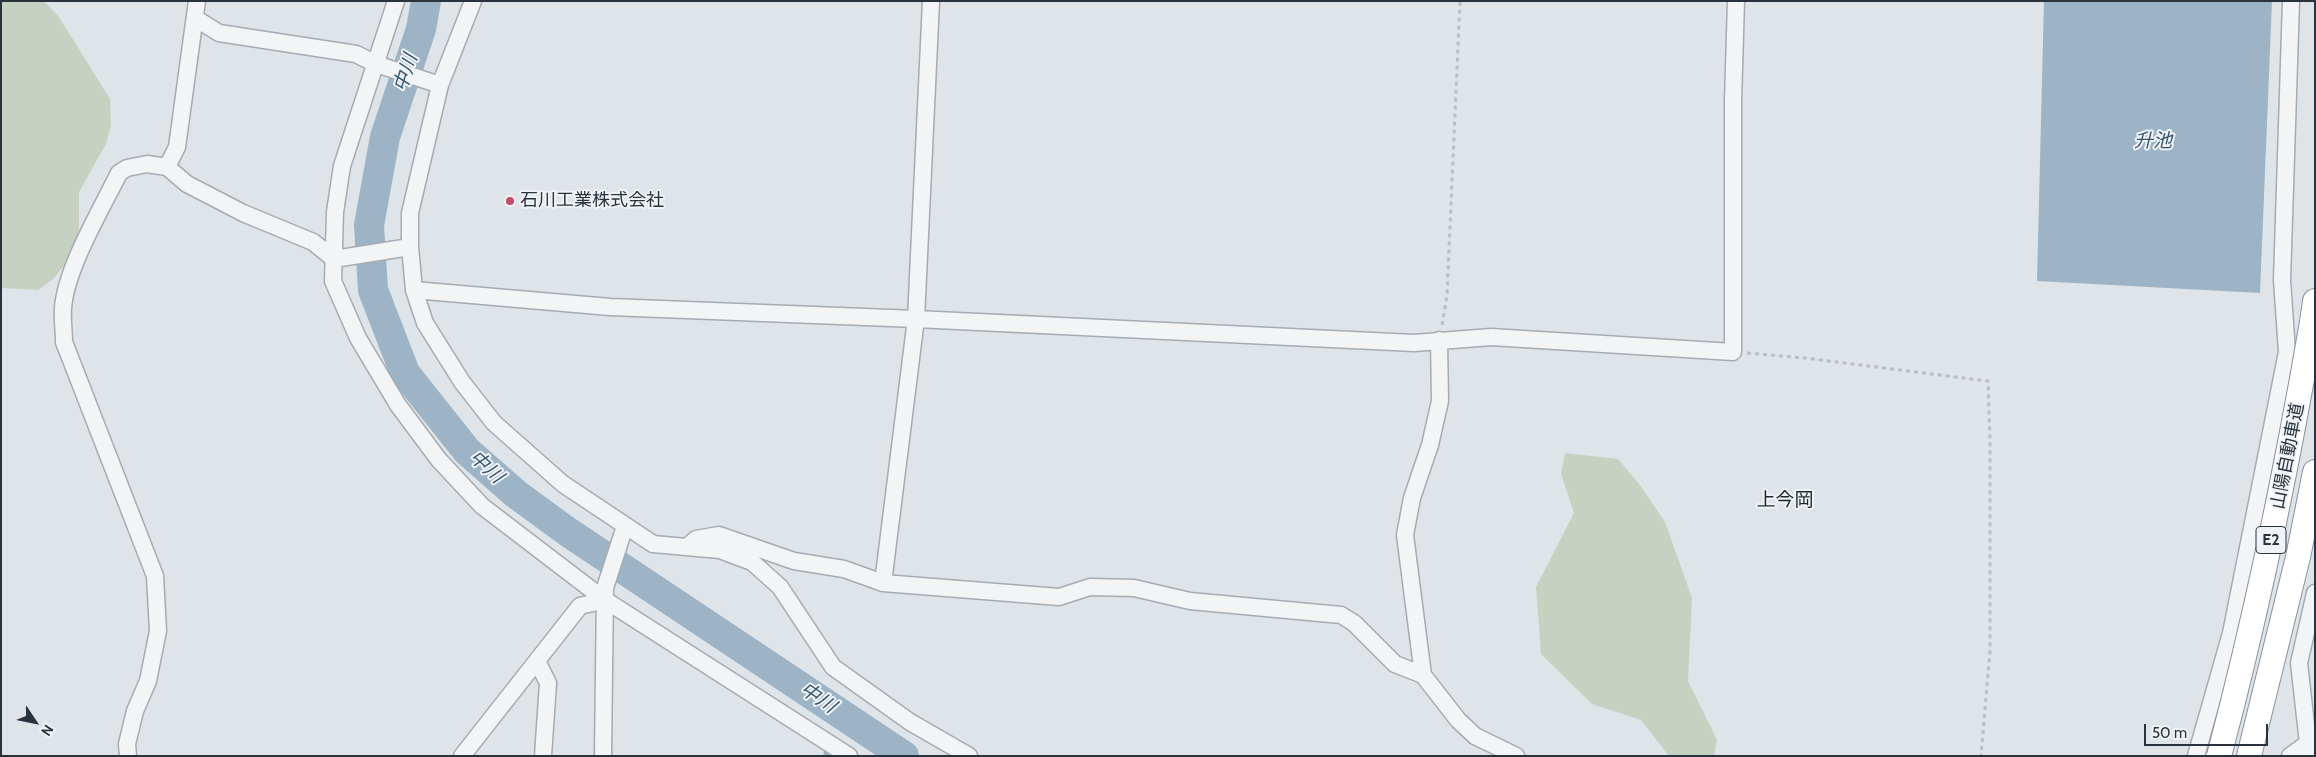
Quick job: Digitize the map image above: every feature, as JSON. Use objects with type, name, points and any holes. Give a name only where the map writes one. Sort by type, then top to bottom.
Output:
[{"type":"highway","name":"山陽自動車道","points":[[2219,756],[2269,550],[2294,426],[2313,312]]},
{"type":"highway","name":"山陽自動車道","points":[[2249,756],[2293,576],[2315,472]]},
{"type":"street","points":[[396,1],[342,166],[335,212],[333,281],[358,338],[398,405],[439,460],[482,506],[605,594],[849,756]]},
{"type":"street","points":[[473,1],[440,84],[410,213],[410,247],[414,290],[425,322],[462,382],[494,423],[563,484],[624,532],[653,544],[720,550],[752,562],[780,587],[833,667],[910,722],[969,756]]},
{"type":"street","points":[[883,583],[916,319],[931,1]]},
{"type":"street","points":[[414,290],[610,307],[916,319],[1414,343],[1491,337],[1733,352],[1733,101],[1736,1]]},
{"type":"street","points":[[2196,756],[2231,633],[2287,352],[2282,280],[2291,1]]},
{"type":"street","points":[[196,9],[219,33],[356,54],[376,64],[440,84]]},
{"type":"street","points":[[167,167],[177,147],[196,9]]},
{"type":"street","points":[[128,756],[127,744],[135,711],[148,681],[158,631],[155,576],[64,342],[63,306],[82,248],[119,173],[127,168],[147,164],[167,167],[187,184],[243,213],[313,242],[334,259],[410,247]]},
{"type":"street","points":[[1440,340],[1440,401],[1430,445],[1412,498],[1405,535],[1423,675],[1458,720],[1475,736],[1516,756]]},
{"type":"street","points":[[2287,352],[2315,357]]},
{"type":"street","points":[[604,756],[605,594],[624,532]]},
{"type":"street","points":[[687,547],[696,539],[719,535],[794,561],[844,569],[883,583],[1009,595],[1058,597],[1090,587],[1134,588],[1190,601],[1341,616],[1354,623],[1395,664],[1423,675]]},
{"type":"street","points":[[2290,756],[2310,750],[2299,663],[2310,641],[2315,593]]},
{"type":"street","points":[[462,756],[580,606],[605,594]]},
{"type":"street","points":[[537,661],[548,683],[543,756]]},
{"type":"path","points":[[1440,340],[1447,295],[1460,1]]},
{"type":"path","points":[[1733,352],[1804,358],[1988,381],[1990,440],[1990,651],[1981,756]]},
{"type":"green space","points":[[1,1],[44,1],[59,17],[110,99],[111,126],[106,144],[79,192],[79,235],[69,260],[53,279],[38,290],[1,288]]},
{"type":"green space","points":[[1565,453],[1618,459],[1640,485],[1665,522],[1692,598],[1688,681],[1717,740],[1714,756],[1669,756],[1641,720],[1592,704],[1541,654],[1536,587],[1574,513],[1561,474]]},
{"type":"water","name":"升池","points":[[2044,1],[2272,1],[2260,293],[2037,281]]},
{"type":"waterway","name":"中川","points":[[426,1],[421,29],[385,137],[369,225],[373,290],[405,373],[467,451],[516,494],[568,532],[904,756]]},
{"type":"waterway","points":[[824,704],[825,718]]},
{"type":"place","name":"石川工業株式会社","points":[[510,201]]},
{"type":"district","name":"上今岡","points":[[1785,500]]}]
